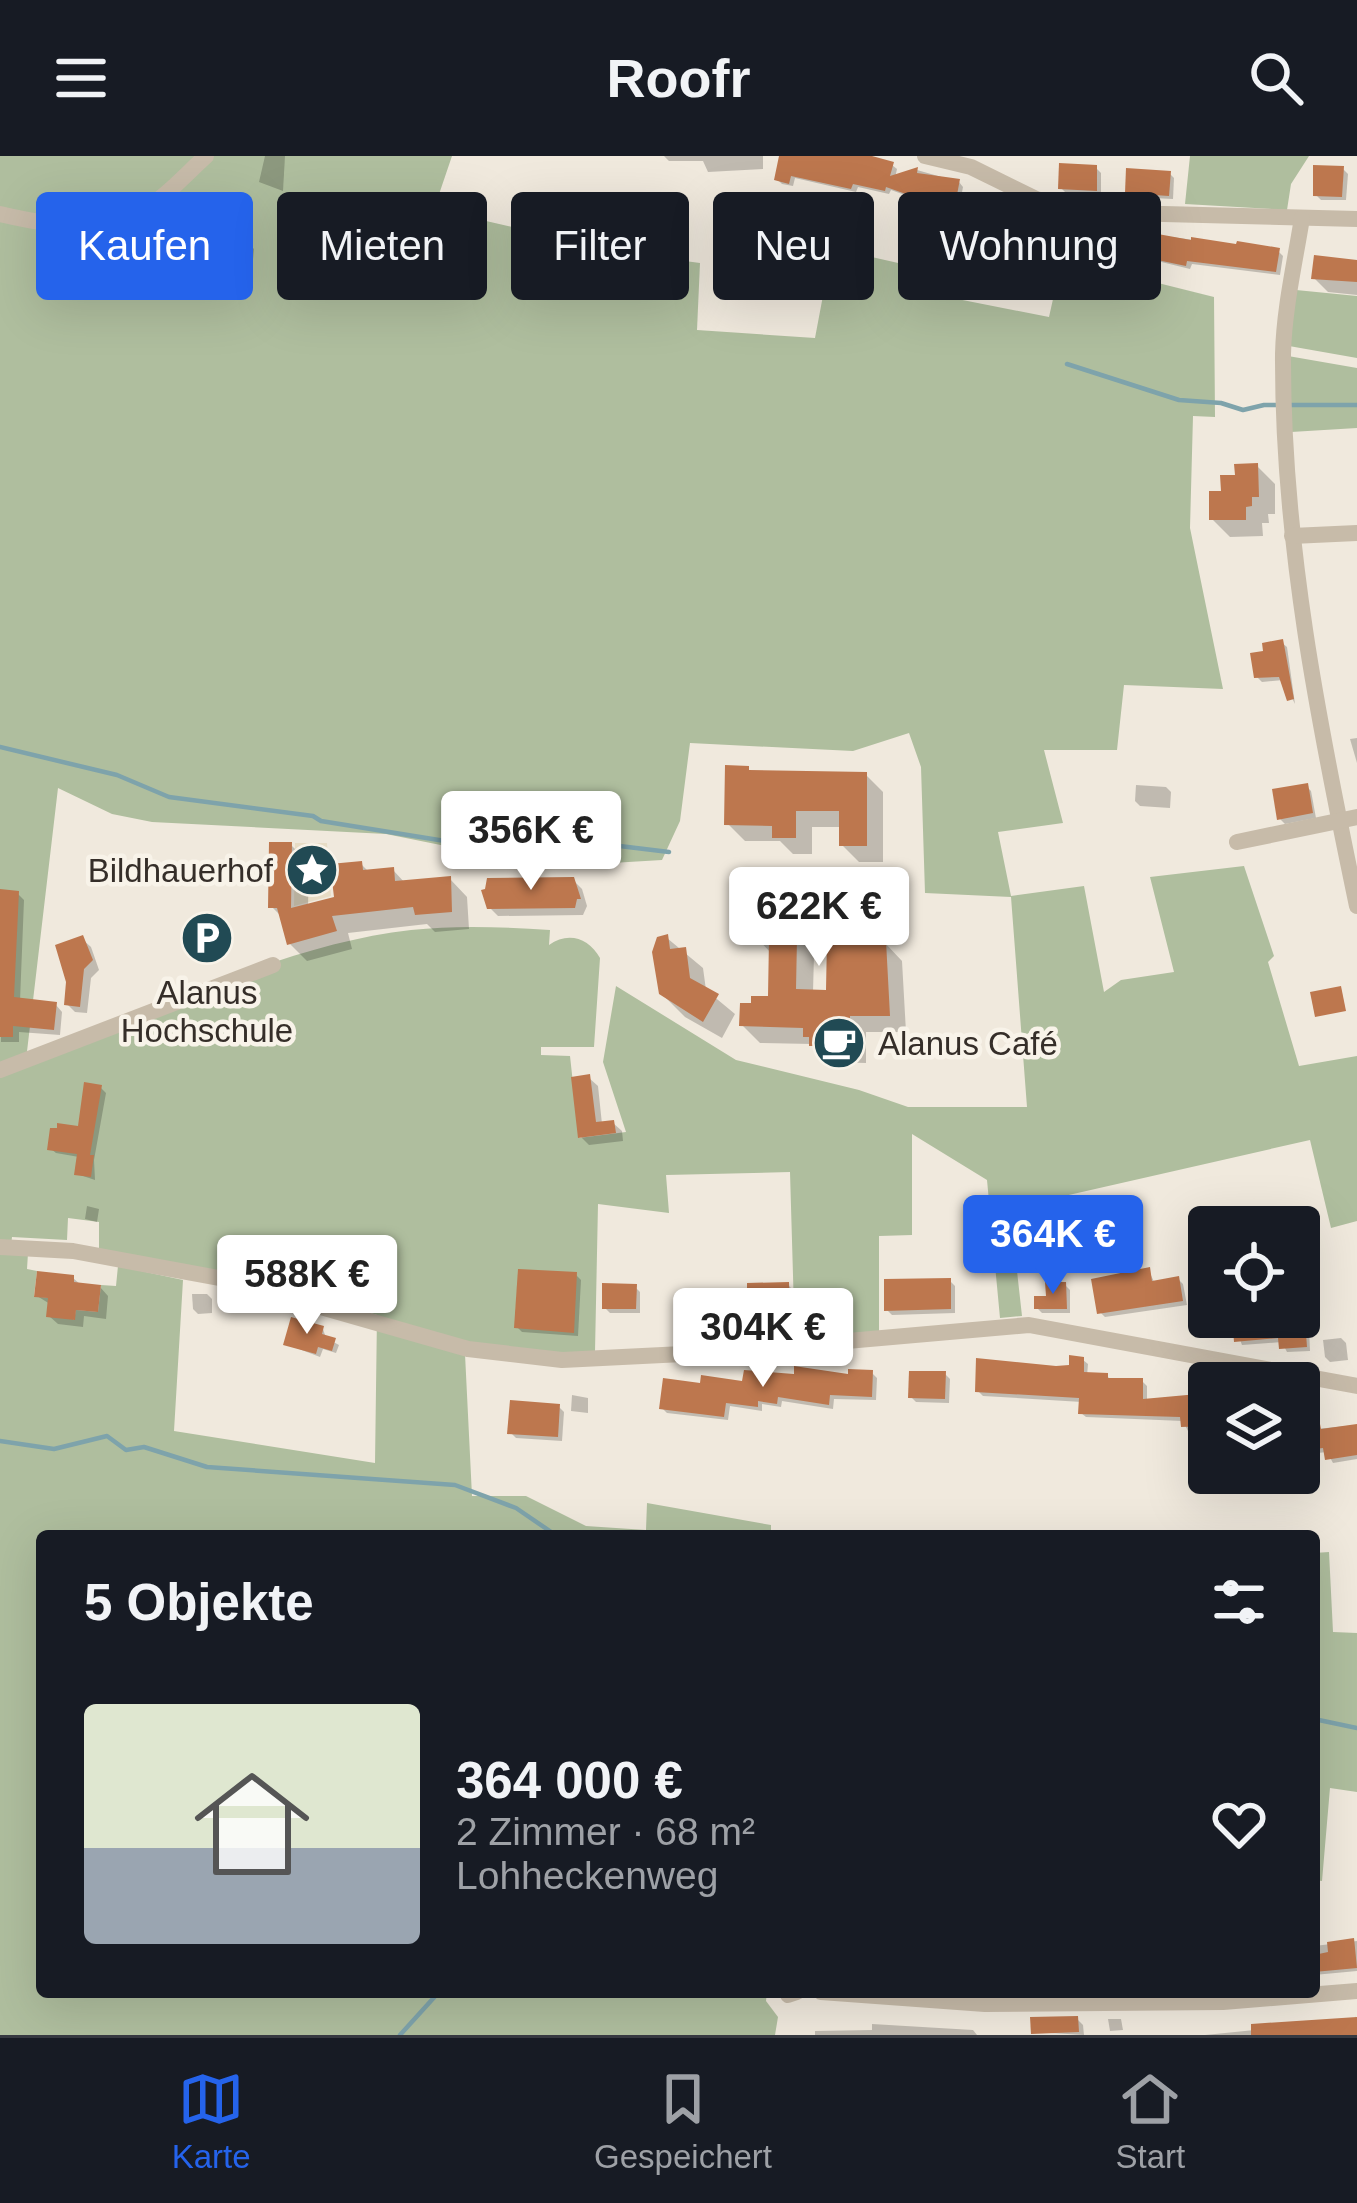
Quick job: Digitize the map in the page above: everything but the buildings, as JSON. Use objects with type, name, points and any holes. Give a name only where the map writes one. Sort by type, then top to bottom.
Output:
[{"type":"street","points":[[0,214],[54,224],[126,219],[155,202],[206,156]]},
{"type":"street","points":[[925,156],[971,166],[1036,199],[1084,212],[1357,219]]},
{"type":"street","points":[[1302,218],[1283,350],[1292,536],[1314,690],[1348,820],[1357,906]]},
{"type":"street","points":[[1292,536],[1357,533]]},
{"type":"street","points":[[1238,842],[1348,820]]},
{"type":"street","points":[[0,1070],[273,965]]},
{"type":"street","points":[[0,1247],[73,1251],[246,1283],[468,1348],[562,1360],[724,1352],[1029,1325],[1357,1386]]},
{"type":"street","points":[[1320,1993],[1357,1990]]},
{"type":"street","points":[[897,1998],[985,2005],[1268,1998]]},
{"type":"green space","points":[[0,156],[452,156],[440,192],[277,192],[277,300],[487,300],[487,221],[511,227],[511,300],[689,300],[689,262],[700,263],[697,330],[815,338],[822,300],[874,300],[874,258],[898,263],[898,300],[963,300],[1049,317],[1053,300],[1161,300],[1161,284],[1214,297],[1215,417],[1193,416],[1190,528],[1223,689],[1124,685],[1117,750],[1044,750],[1063,823],[998,832],[1011,896],[1084,886],[1104,992],[1121,980],[1174,972],[1150,877],[1244,866],[1274,956],[1268,962],[1299,1066],[1357,1056],[1357,1221],[1331,1228],[1310,1140],[1038,1202],[1061,1226],[1075,1257],[1016,1262],[1022,1316],[1000,1318],[987,1180],[912,1134],[912,1235],[879,1236],[879,1338],[795,1344],[790,1172],[666,1175],[669,1213],[598,1204],[595,1352],[465,1354],[472,1496],[526,1496],[586,1526],[646,1530],[36,1530],[36,1998],[766,1998],[778,2017],[775,2035],[0,2035]],"holes":[[[909,733],[921,767],[925,893],[1011,897],[1027,1107],[908,1107],[736,1060],[616,986],[603,1062],[626,1132],[579,1138],[570,1056],[541,1055],[541,1047],[594,1047],[600,958],[578,939],[563,938],[549,945],[550,930],[515,928],[411,930],[314,950],[216,983],[26,1060],[58,788],[112,814],[152,822],[386,834],[515,860],[578,865],[662,860],[680,821],[690,743],[853,751]],[[68,1218],[99,1222],[99,1252],[277,1283],[377,1315],[375,1463],[174,1431],[183,1280],[118,1266],[116,1286],[101,1285],[98,1312],[76,1310],[74,1320],[48,1298],[34,1296],[37,1271],[27,1269],[28,1253],[11,1246],[12,1237],[67,1240]]]},
{"type":"green space","points":[[1190,156],[1309,156],[1291,184],[1287,210],[1185,204]]},
{"type":"green space","points":[[1296,290],[1357,296],[1357,358],[1289,346]]},
{"type":"green space","points":[[1288,356],[1357,368],[1357,428],[1291,432]]},
{"type":"green space","points":[[647,1503],[771,1525],[771,1530],[646,1530]]},
{"type":"green space","points":[[1329,1552],[1333,1632],[1357,1633],[1357,1792],[1330,1788],[1322,1881],[1320,1881],[1320,1553]]},
{"type":"shaded area","name":"Bildhauerhof","points":[[295,843],[327,843],[331,896],[294,906]]},
{"type":"waterway","points":[[1067,364],[1179,400],[1243,410],[1264,405],[1357,405]]},
{"type":"waterway","points":[[0,747],[117,775],[169,797],[313,816],[445,841],[603,844],[669,852]]},
{"type":"waterway","points":[[0,1441],[54,1449],[107,1436],[126,1450],[144,1447],[207,1467],[455,1485],[516,1508],[548,1530]]},
{"type":"waterway","points":[[1320,1720],[1357,1728]]},
{"type":"waterway","points":[[400,2035],[434,1998]]},
{"type":"place","name":"Bildhauerhof","points":[[312,870]]},
{"type":"place","name":"Alanus Hochschule","points":[[207,938]]},
{"type":"place","name":"Alanus Café","points":[[839,1043]]}]
